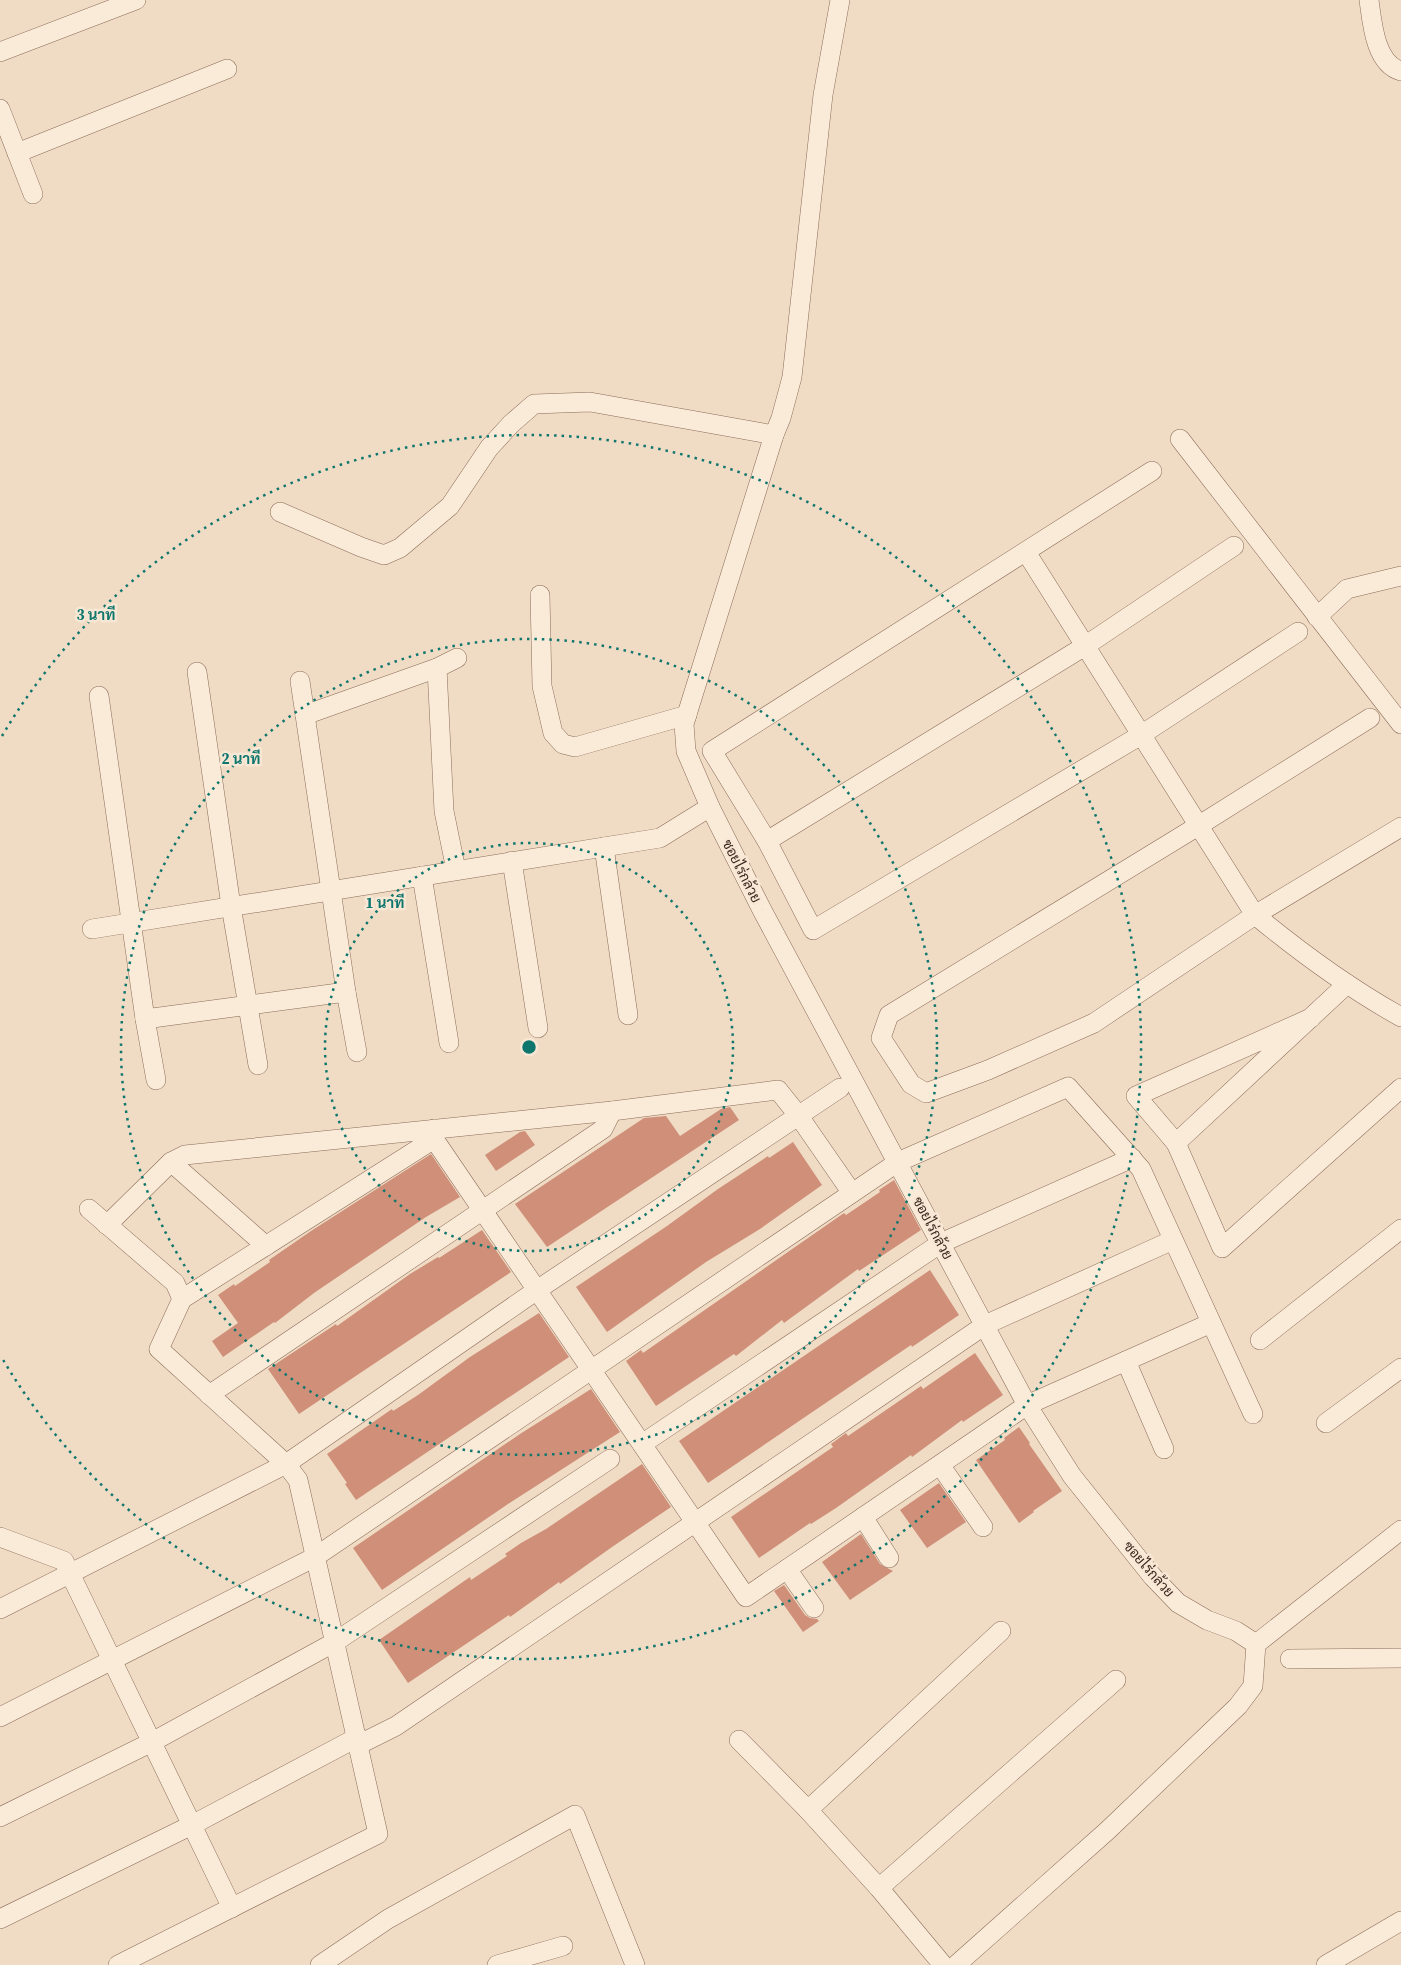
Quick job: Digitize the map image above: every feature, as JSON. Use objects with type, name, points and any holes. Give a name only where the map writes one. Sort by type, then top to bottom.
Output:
[{"type":"street","points":[[0,52],[136,0]]},
{"type":"street","name":"ซอยไร่กล้วย","points":[[840,0],[823,95],[792,377],[781,418],[774,435],[684,724],[686,751],[710,807],[762,910],[1027,1405],[1072,1476],[1153,1577],[1178,1603],[1206,1620],[1236,1631],[1256,1644]]},
{"type":"street","points":[[1369,0],[1373,35],[1382,54],[1394,69],[1401,71]]},
{"type":"street","points":[[17,153],[228,69]]},
{"type":"street","points":[[0,109],[33,194]]},
{"type":"street","points":[[280,512],[361,548],[384,555],[400,548],[450,506],[489,448],[511,424],[534,404],[590,402],[774,435]]},
{"type":"street","points":[[1180,439],[1401,724]]},
{"type":"street","points":[[1152,471],[712,751],[767,841],[813,930],[1142,735],[1298,632]]},
{"type":"street","points":[[767,841],[1085,646],[1234,546]]},
{"type":"street","points":[[1026,552],[1255,915],[1301,953],[1401,1017]]},
{"type":"street","points":[[1317,617],[1347,589],[1401,576]]},
{"type":"street","points":[[540,595],[542,686],[553,733],[563,744],[574,747],[687,715]]},
{"type":"street","points":[[305,714],[436,668],[457,658]]},
{"type":"street","points":[[436,668],[444,811],[456,870]]},
{"type":"street","points":[[197,672],[231,906],[258,1065]]},
{"type":"street","points":[[300,682],[346,992],[358,1052]]},
{"type":"street","points":[[99,696],[145,1019],[156,1080]]},
{"type":"street","points":[[1370,718],[1198,826],[889,1015],[880,1038],[911,1084],[926,1093],[988,1070],[1094,1023],[1255,915],[1401,827]]},
{"type":"street","points":[[92,929],[660,838],[710,807]]},
{"type":"street","points":[[604,847],[628,1015]]},
{"type":"street","points":[[512,861],[538,1028]]},
{"type":"street","points":[[422,876],[449,1043]]},
{"type":"street","points":[[1176,1144],[1347,984]]},
{"type":"street","points":[[145,1019],[346,992]]},
{"type":"street","points":[[1311,1018],[1136,1096],[1176,1144],[1222,1248],[1401,1088]]},
{"type":"street","points":[[0,1717],[315,1557],[898,1162],[1068,1087],[1141,1169],[1253,1414]]},
{"type":"street","points":[[0,1609],[286,1464],[537,1290],[840,1088]]},
{"type":"street","points":[[107,1225],[171,1162],[185,1155],[434,1134],[778,1090],[798,1115],[852,1193]]},
{"type":"street","points":[[209,1394],[603,1129],[612,1111]]},
{"type":"street","points":[[434,1134],[483,1210],[746,1597],[1027,1405],[1211,1323]]},
{"type":"street","points":[[118,1965],[378,1834],[298,1480],[286,1464],[160,1349],[182,1300],[434,1134]]},
{"type":"street","points":[[642,1444],[941,1243],[1132,1158]]},
{"type":"street","points":[[171,1162],[266,1246]]},
{"type":"street","points":[[89,1209],[175,1283],[182,1300]]},
{"type":"street","points":[[1260,1340],[1401,1228]]},
{"type":"street","points":[[0,1919],[358,1741],[396,1726],[985,1325],[1173,1240]]},
{"type":"street","points":[[1126,1361],[1164,1449]]},
{"type":"street","points":[[1326,1423],[1401,1368]]},
{"type":"street","points":[[0,1817],[152,1742],[335,1642],[610,1459]]},
{"type":"street","points":[[940,1465],[983,1527]]},
{"type":"street","points":[[863,1517],[889,1558]]},
{"type":"street","points":[[956,1965],[1107,1831],[1238,1706],[1253,1686],[1256,1644],[1401,1530]]},
{"type":"street","points":[[0,1537],[64,1561],[232,1908]]},
{"type":"street","points":[[787,1569],[814,1608]]},
{"type":"street","points":[[808,1810],[1001,1631]]},
{"type":"street","points":[[1290,1659],[1401,1658]]},
{"type":"street","points":[[879,1888],[1116,1680]]},
{"type":"street","points":[[739,1740],[808,1810],[879,1888],[943,1965]]},
{"type":"street","points":[[320,1965],[388,1919],[576,1815],[635,1965]]},
{"type":"street","points":[[1326,1965],[1401,1921]]},
{"type":"street","points":[[497,1965],[563,1946]]},
{"type":"building","points":[[730,1107],[739,1120],[547,1247],[515,1204],[644,1118],[666,1116],[680,1136],[721,1109]]},
{"type":"building","points":[[525,1131],[535,1145],[496,1171],[485,1155],[520,1132]]},
{"type":"building","points":[[793,1142],[822,1185],[760,1229],[706,1262],[607,1332],[576,1287],[718,1189]]},
{"type":"building","points":[[431,1154],[460,1197],[426,1217],[314,1293],[275,1323],[223,1357],[212,1341],[238,1323],[218,1295],[234,1284],[235,1286],[270,1262],[269,1260],[311,1231]]},
{"type":"building","points":[[894,1180],[921,1230],[859,1271],[858,1269],[784,1323],[782,1320],[736,1356],[734,1354],[656,1406],[626,1361],[641,1350],[643,1353],[844,1213],[846,1215],[880,1192],[879,1190]]},
{"type":"building","points":[[482,1230],[511,1272],[299,1414],[268,1369],[336,1324],[337,1326],[410,1274]]},
{"type":"building","points":[[930,1270],[959,1315],[912,1347],[911,1345],[708,1483],[679,1441]]},
{"type":"building","points":[[539,1313],[569,1357],[356,1500],[327,1454],[392,1409],[393,1411],[418,1395],[470,1357]]},
{"type":"building","points":[[975,1353],[1003,1395],[963,1422],[962,1420],[912,1457],[911,1455],[836,1508],[810,1523],[759,1558],[731,1517],[833,1447],[831,1444],[846,1433],[848,1436],[921,1386],[923,1389]]},
{"type":"building","points":[[591,1389],[620,1432],[508,1504],[382,1590],[353,1548],[520,1434]]},
{"type":"building","points":[[1019,1427],[1062,1491],[1019,1523],[976,1460],[1005,1440],[1004,1438]]},
{"type":"building","points":[[642,1464],[671,1507],[560,1584],[559,1582],[510,1617],[509,1615],[408,1683],[379,1640],[470,1577],[471,1580],[507,1556],[505,1554],[521,1543],[546,1529]]},
{"type":"building","points":[[939,1483],[966,1522],[927,1548],[900,1510]]},
{"type":"building","points":[[861,1534],[880,1564],[893,1571],[850,1600],[822,1562]]},
{"type":"building","points":[[784,1585],[805,1615],[819,1621],[803,1632],[774,1591]]}]
